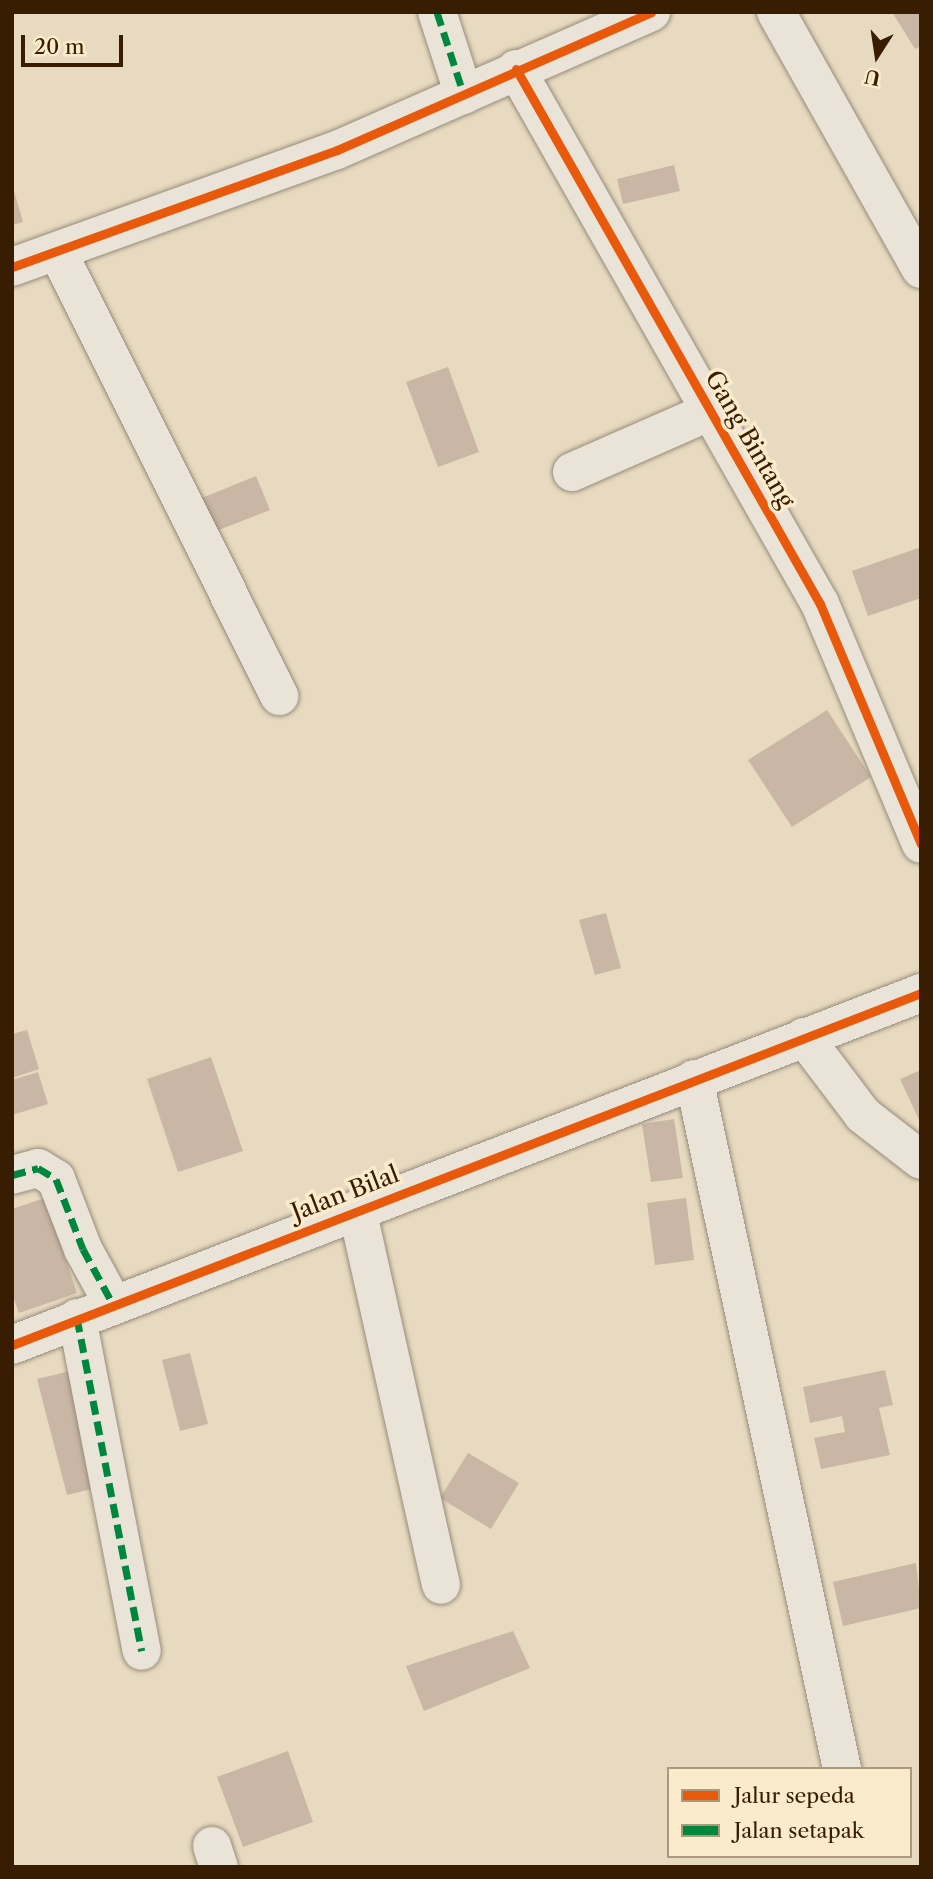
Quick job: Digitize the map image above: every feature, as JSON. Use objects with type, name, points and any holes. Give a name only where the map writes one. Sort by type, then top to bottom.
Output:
[{"type":"street","points":[[437,12],[464,95]]},
{"type":"street","points":[[12,267],[60,254],[337,150],[464,95],[516,69],[651,12]]},
{"type":"street","points":[[776,12],[921,269]]},
{"type":"street","name":"Gang Bintang","points":[[516,69],[820,604],[921,844]]},
{"type":"street","points":[[60,254],[279,696]]},
{"type":"street","points":[[572,472],[711,411]]},
{"type":"street","name":"Jalan Bilal","points":[[12,1345],[357,1209],[921,993]]},
{"type":"street","points":[[804,1037],[863,1115],[921,1160]]},
{"type":"street","points":[[694,1079],[842,1767]]},
{"type":"street","points":[[12,1175],[38,1168],[56,1180],[83,1249],[113,1304]]},
{"type":"street","points":[[357,1209],[441,1585]]},
{"type":"street","points":[[77,1318],[142,1651]]},
{"type":"building","points":[[892,12],[921,12],[921,46],[915,49]]},
{"type":"building","points":[[674,165],[680,191],[623,204],[617,179]]},
{"type":"building","points":[[12,184],[23,222],[12,225]]},
{"type":"building","points":[[448,367],[479,452],[438,467],[406,382]]},
{"type":"building","points":[[256,476],[270,510],[206,535],[192,502]]},
{"type":"building","points":[[921,547],[921,598],[868,616],[852,571]]},
{"type":"building","points":[[827,710],[871,777],[792,827],[748,760]]},
{"type":"building","points":[[606,913],[621,968],[595,975],[579,920]]},
{"type":"building","points":[[27,1030],[39,1069],[12,1078],[12,1034]]},
{"type":"building","points":[[211,1057],[243,1151],[178,1172],[147,1079]]},
{"type":"building","points":[[921,1070],[921,1124],[900,1079]]},
{"type":"building","points":[[38,1072],[48,1104],[12,1115],[12,1080]]},
{"type":"building","points":[[674,1119],[683,1178],[651,1182],[642,1124]]},
{"type":"building","points":[[45,1198],[77,1293],[19,1313],[12,1293],[12,1209]]},
{"type":"building","points":[[686,1198],[694,1260],[655,1265],[647,1203]]},
{"type":"building","points":[[190,1353],[208,1424],[180,1431],[162,1360]]},
{"type":"building","points":[[885,1370],[893,1405],[879,1408],[890,1455],[821,1469],[814,1438],[845,1432],[842,1416],[810,1423],[803,1387]]},
{"type":"building","points":[[70,1371],[100,1487],[67,1495],[37,1379]]},
{"type":"building","points":[[468,1453],[519,1483],[491,1529],[440,1498]]},
{"type":"building","points":[[916,1563],[921,1608],[843,1626],[833,1582]]},
{"type":"building","points":[[513,1631],[530,1668],[424,1711],[406,1666]]},
{"type":"building","points":[[288,1751],[313,1822],[243,1847],[217,1777]]},
{"type":"marked path","points":[[437,12],[464,95]]},
{"type":"marked path","points":[[12,1175],[38,1168],[56,1179],[83,1249],[113,1304]]},
{"type":"marked path","points":[[77,1318],[142,1651]]},
{"type":"cycle path","points":[[12,267],[337,150],[651,12]]},
{"type":"cycle path","points":[[516,69],[820,604],[921,844]]},
{"type":"cycle path","points":[[12,1345],[921,993]]}]
